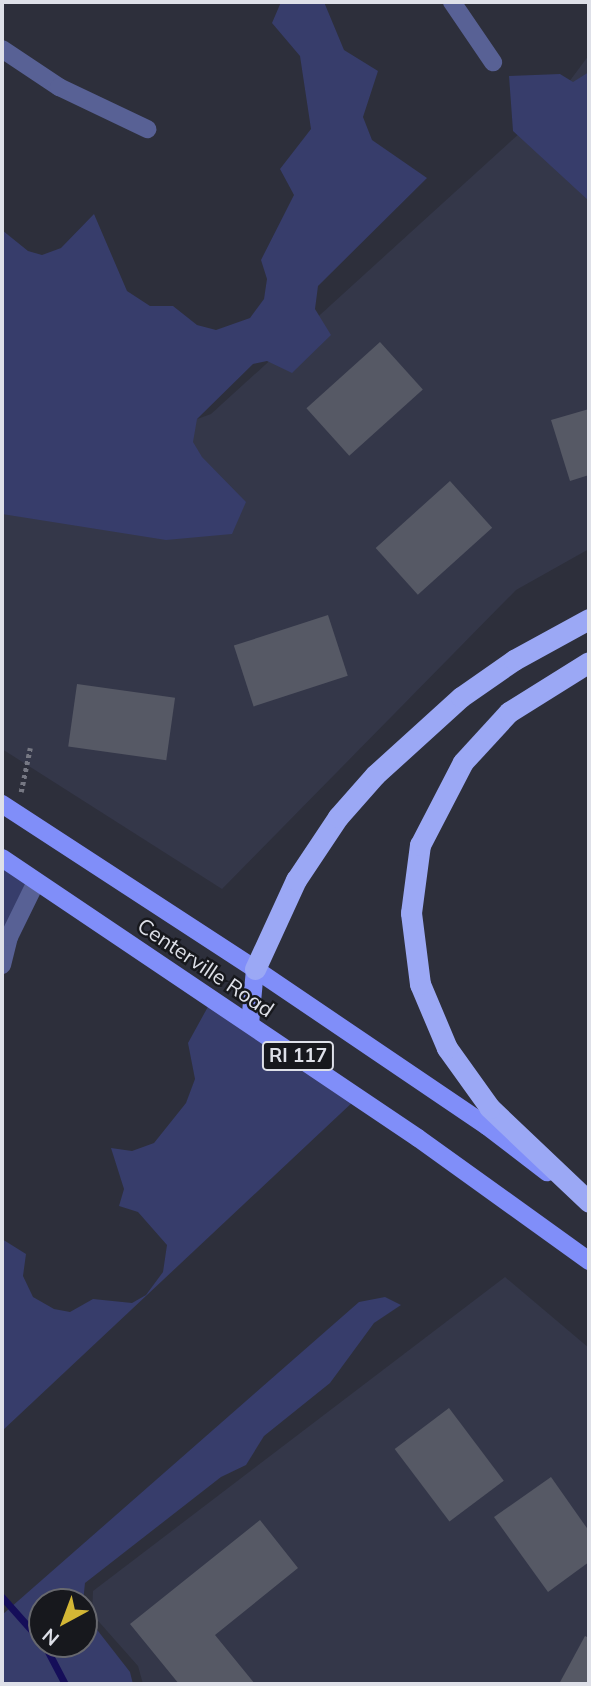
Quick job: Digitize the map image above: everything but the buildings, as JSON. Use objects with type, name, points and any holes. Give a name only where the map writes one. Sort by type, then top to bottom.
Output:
[{"type":"highway","points":[[255,969],[302,870],[338,817],[375,775],[461,697],[514,660],[589,619]]},
{"type":"highway","points":[[589,662],[509,712],[463,762],[421,845],[411,913],[420,984],[447,1048],[490,1108],[589,1203]]},
{"type":"main road","name":"Centerville Road","points":[[9,809],[255,969],[487,1126],[589,1203]]},
{"type":"main road","name":"Centerville Road","points":[[2,858],[250,1024],[589,1261]]},
{"type":"main road","points":[[250,1024],[255,969]]},
{"type":"street","points":[[452,2],[493,62]]},
{"type":"street","points":[[2,49],[59,87],[147,130]]},
{"type":"street","points":[[2,965],[9,937],[36,882]]},
{"type":"path","points":[[9,809],[30,748]]},
{"type":"shaded area","points":[[281,2],[324,2],[344,50],[378,71],[363,117],[372,140],[427,178],[318,286],[315,309],[331,335],[292,373],[267,361],[253,364],[197,419],[193,442],[202,457],[246,502],[232,534],[166,540],[2,514],[2,230],[28,251],[42,255],[61,248],[94,214],[127,291],[150,306],[173,306],[197,325],[216,330],[250,318],[264,299],[267,279],[261,260],[294,195],[280,169],[311,129],[300,56],[272,23]]},
{"type":"shaded area","points":[[589,55],[589,549],[516,590],[222,889],[2,749],[2,490],[211,414],[554,102]]},
{"type":"shaded area","points":[[589,72],[589,201],[513,131],[509,76],[560,74],[573,82]]},
{"type":"shaded area","points":[[2,863],[30,882],[2,955]]},
{"type":"shaded area","points":[[210,1003],[356,1099],[2,1431],[2,1239],[26,1254],[23,1276],[33,1297],[54,1309],[70,1312],[93,1299],[132,1303],[146,1295],[163,1272],[167,1245],[138,1212],[119,1206],[124,1189],[111,1148],[132,1151],[154,1143],[186,1103],[195,1079],[188,1043]]},
{"type":"shaded area","points":[[505,1277],[589,1348],[589,1684],[143,1684],[138,1666],[98,1621],[97,1588]]},
{"type":"shaded area","points":[[385,1297],[401,1305],[374,1323],[330,1383],[264,1436],[246,1465],[221,1477],[85,1583],[84,1588],[33,1588],[359,1302]]},
{"type":"shaded area","points":[[28,1592],[28,1658],[98,1658],[98,1631],[130,1672],[133,1684],[2,1684],[2,1615]]},
{"type":"waterway","points":[[2,1597],[28,1626]]},
{"type":"waterway","points":[[51,1658],[65,1684]]}]
